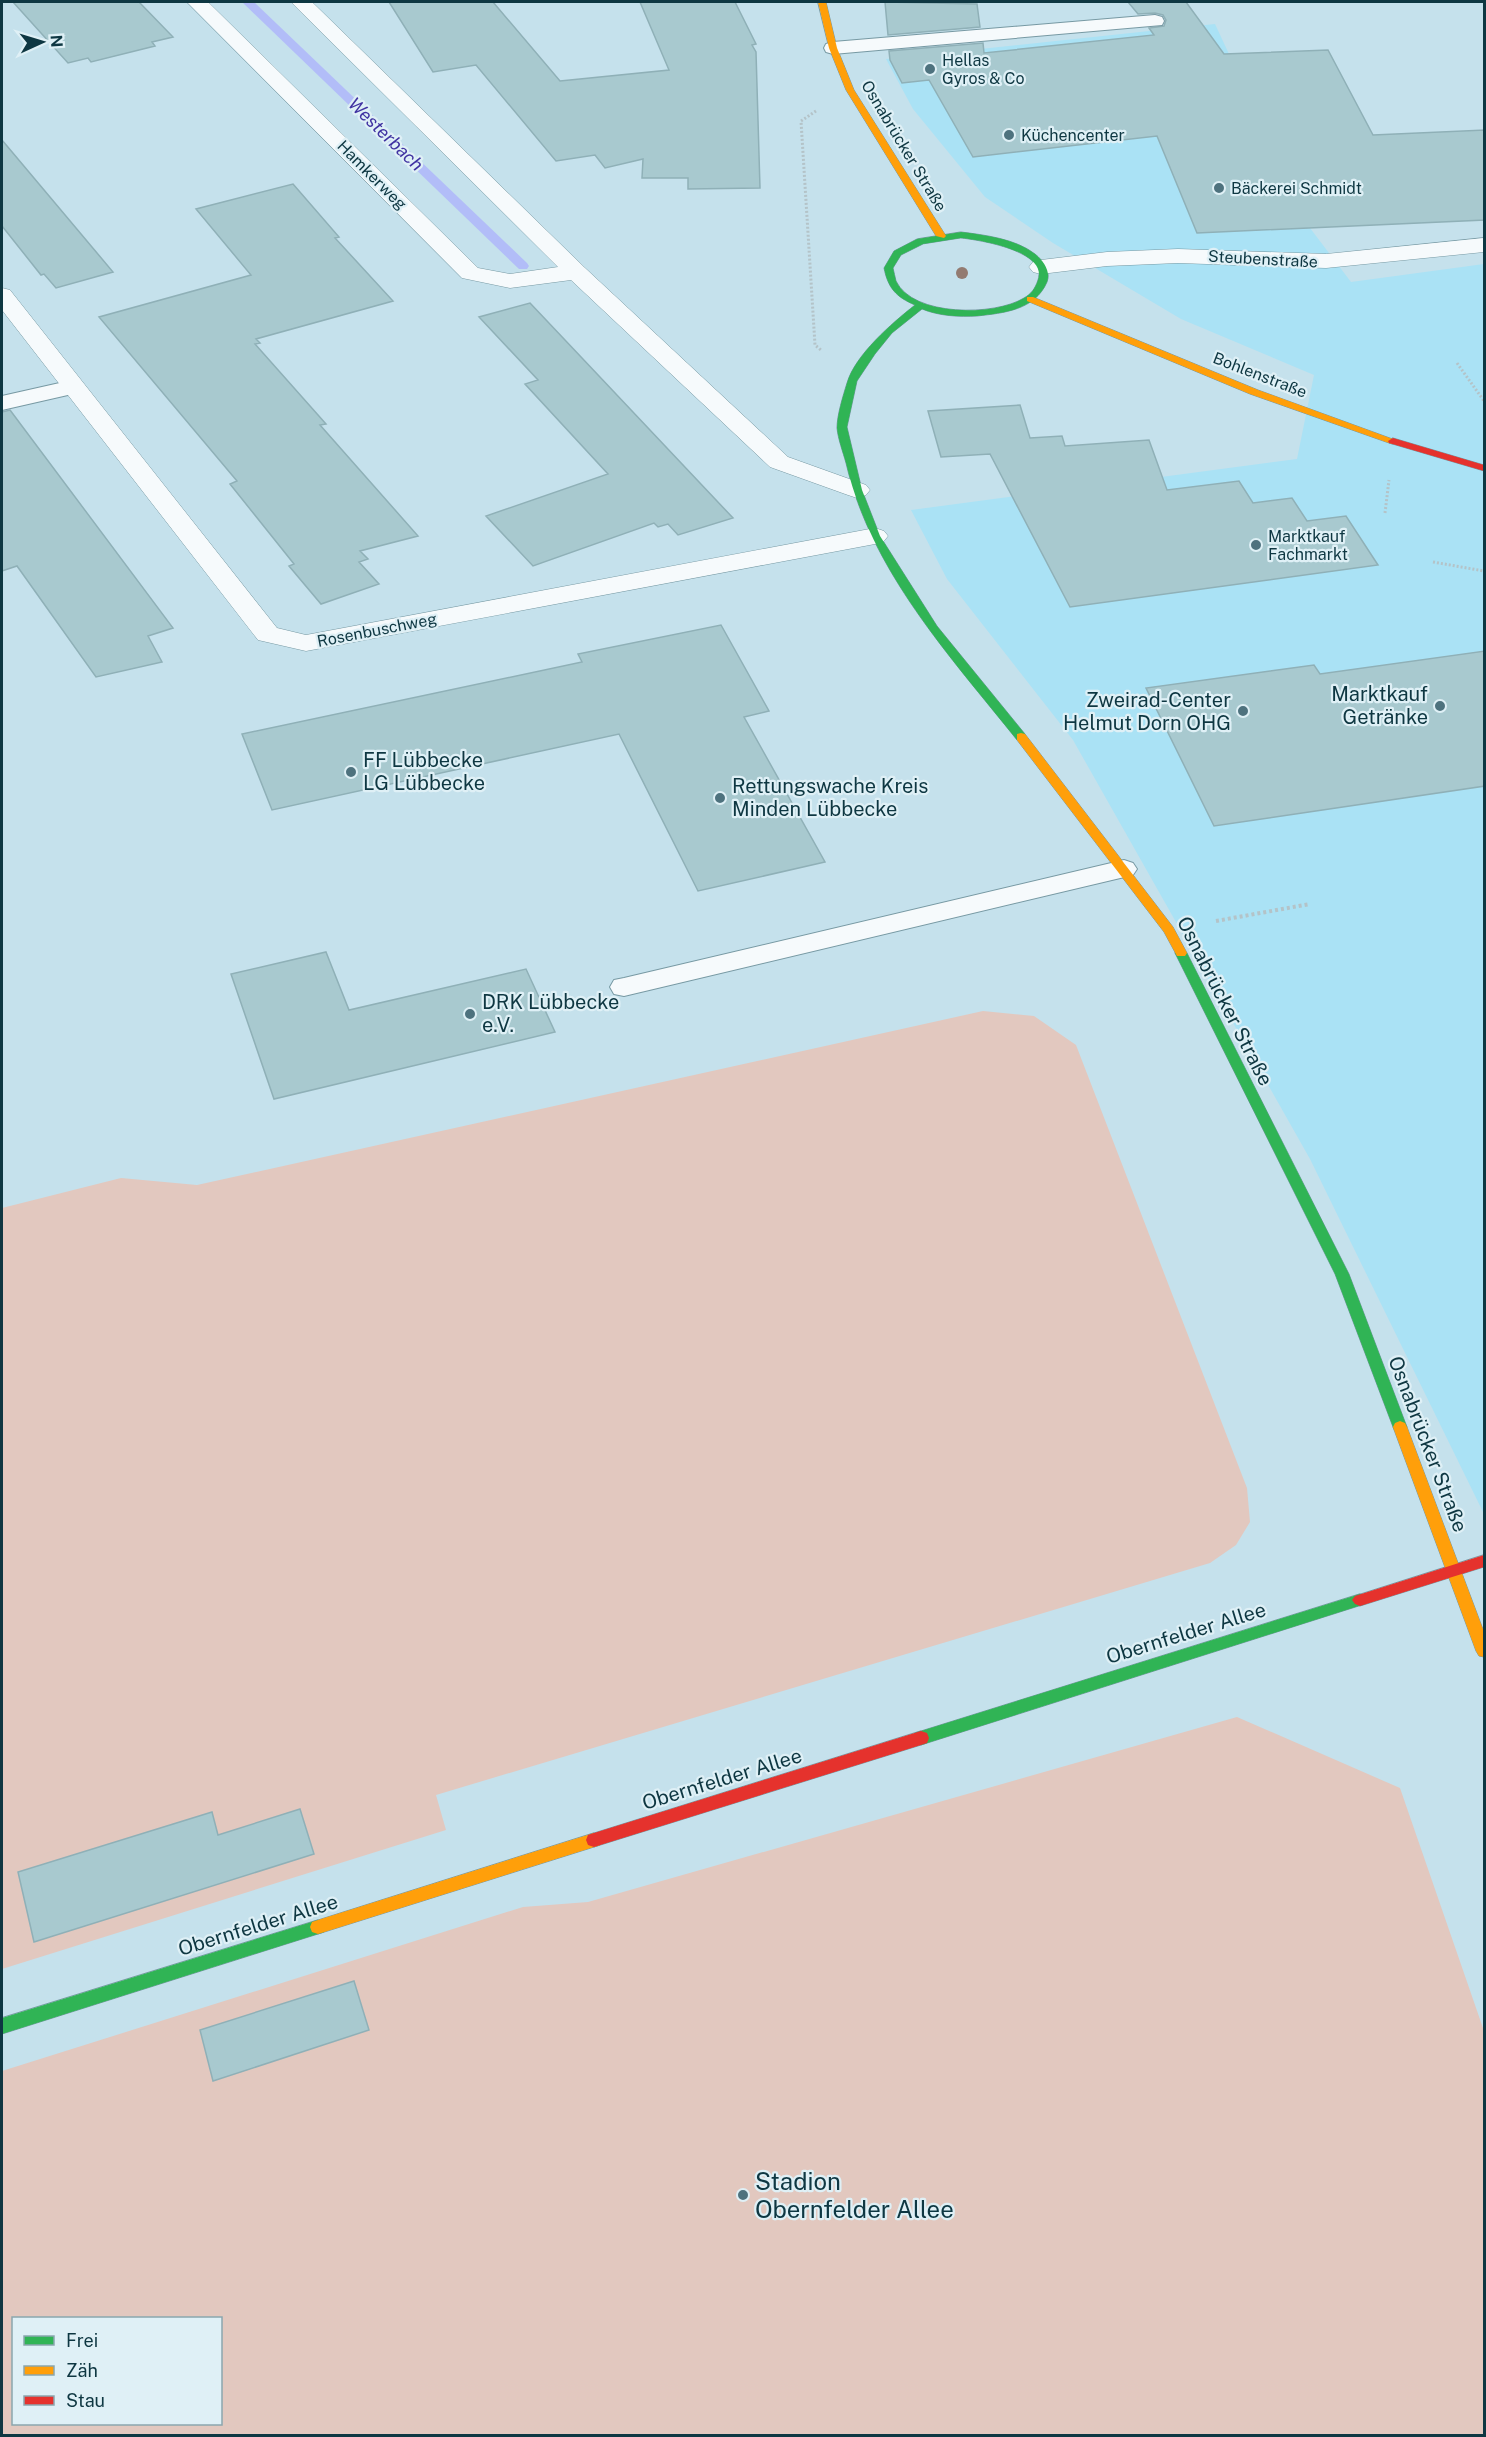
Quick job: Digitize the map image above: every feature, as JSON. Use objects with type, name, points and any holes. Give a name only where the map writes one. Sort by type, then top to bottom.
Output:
[{"type":"street","name":"Hamkerweg","points":[[197,2],[470,273],[510,281],[576,272]]},
{"type":"street","points":[[301,2],[576,272],[779,462],[857,490]]},
{"type":"street","name":"Osnabrücker Straße","points":[[822,2],[833,48],[850,90],[941,236]]},
{"type":"street","points":[[941,236],[982,236],[1002,241],[1032,256],[1041,267],[1043,278],[1040,289],[1030,299],[1013,308],[983,314],[942,312],[920,306],[902,297],[891,285],[887,273],[891,260],[902,250],[919,241],[941,236]]},
{"type":"street","name":"Steubenstraße","points":[[1041,267],[1178,256],[1326,261],[1485,245]]},
{"type":"street","name":"Rosenbuschweg","points":[[2,295],[268,634],[306,643],[875,536]]},
{"type":"street","name":"Bohlenstraße","points":[[1030,299],[1244,387],[1394,440],[1485,468]]},
{"type":"street","name":"Osnabrücker Straße","points":[[920,306],[890,331],[871,352],[852,381],[842,427],[857,490],[875,536],[933,628],[1124,869],[1169,930],[1342,1274],[1485,1651]]},
{"type":"street","name":"Obernfelder Allee","points":[[2,2026],[1485,1561]]},
{"type":"lane","points":[[833,48],[1155,21]]},
{"type":"lane","points":[[2,403],[73,387]]},
{"type":"lane","points":[[624,987],[1124,869]]},
{"type":"path","points":[[850,90],[801,121],[815,345],[852,381]]},
{"type":"path","points":[[1457,363],[1485,401]]},
{"type":"path","points":[[1433,562],[1485,571]]},
{"type":"path","points":[[1169,930],[1310,904]]},
{"type":"shaded area","points":[[1215,24],[1310,228],[1351,282],[1484,264],[1484,1514],[1310,1159],[1073,740],[947,579],[911,510],[1297,459],[1314,375],[1181,319],[1053,243],[985,197],[913,109],[886,59]]},
{"type":"shaded area","points":[[983,1011],[1034,1016],[1076,1045],[1247,1488],[1250,1522],[1236,1545],[1210,1563],[436,1795],[446,1830],[2,1969],[2,1208],[121,1178],[197,1185]]},
{"type":"shaded area","name":"Stadion Obernfelder Allee","points":[[1237,1717],[1400,1788],[1484,2031],[1484,2435],[2,2435],[2,2071],[523,1907],[588,1902]]},
{"type":"building","points":[[13,2],[139,2],[173,37],[152,42],[155,46],[91,62],[88,58],[68,63]]},
{"type":"building","points":[[389,2],[493,2],[560,81],[669,70],[640,2],[735,2],[756,44],[752,45],[756,52],[760,188],[688,189],[688,178],[642,178],[643,159],[605,168],[595,155],[556,161],[476,65],[433,72]]},
{"type":"building","points":[[885,2],[977,4],[980,27],[888,35]]},
{"type":"building","points":[[1128,2],[1186,2],[1224,54],[1328,50],[1373,135],[1485,130],[1485,220],[1197,233],[1157,136],[973,157],[929,80],[902,83],[890,60],[889,51],[983,43],[984,53],[1154,35],[1149,28],[1164,26],[1166,20],[1163,15],[1138,14]]},
{"type":"building","points":[[2,140],[113,272],[56,288],[44,274],[41,275],[2,226]]},
{"type":"building","points":[[293,184],[339,237],[335,238],[393,301],[256,339],[260,343],[255,344],[326,424],[320,425],[418,536],[360,551],[368,559],[359,562],[379,584],[321,604],[289,566],[294,564],[230,484],[237,481],[99,317],[251,275],[196,209]]},
{"type":"building","points":[[530,303],[733,518],[678,535],[668,524],[658,527],[654,523],[533,566],[486,516],[608,474],[525,384],[538,380],[479,317]]},
{"type":"building","points":[[1020,405],[1030,438],[1062,436],[1065,446],[1149,440],[1167,490],[1239,481],[1253,503],[1292,498],[1307,521],[1346,516],[1378,565],[1070,607],[990,454],[941,457],[928,411]]},
{"type":"building","points":[[10,410],[173,628],[148,636],[162,662],[96,677],[17,566],[2,571],[2,412]]},
{"type":"building","points":[[721,625],[769,711],[744,717],[825,862],[698,891],[619,734],[272,810],[242,734],[582,662],[578,654]]},
{"type":"building","points":[[1485,651],[1485,786],[1214,826],[1146,688],[1314,665],[1320,674]]},
{"type":"building","points":[[326,952],[349,1010],[526,969],[555,1032],[274,1099],[231,974]]},
{"type":"building","points":[[300,1809],[314,1854],[34,1942],[18,1872],[212,1812],[218,1835]]},
{"type":"building","points":[[354,1981],[369,2030],[213,2081],[200,2030]]},
{"type":"waterway","name":"Westerbach","points":[[248,2],[523,266]]},
{"type":"traffic: fast","points":[[961,235],[1003,243],[1032,256],[1041,266],[1044,277],[1038,291],[1025,302],[1009,308],[962,314],[931,309],[907,298],[892,284],[888,268],[897,253],[921,241],[961,235]]},
{"type":"traffic: fast","points":[[920,306],[889,331],[871,352],[852,381],[842,427],[857,490],[875,536],[933,628],[1021,737]]},
{"type":"traffic: fast","points":[[1181,953],[1342,1274],[1400,1427]]},
{"type":"traffic: fast","points":[[921,1738],[1360,1600]]},
{"type":"traffic: fast","points":[[2,2026],[318,1927]]},
{"type":"traffic: slow","points":[[822,2],[833,48],[850,90],[941,236]]},
{"type":"traffic: slow","points":[[1030,299],[1254,392],[1393,441]]},
{"type":"traffic: slow","points":[[1021,737],[1169,930],[1181,953]]},
{"type":"traffic: slow","points":[[1400,1427],[1484,1651]]},
{"type":"traffic: slow","points":[[318,1927],[594,1840]]},
{"type":"traffic: jam","points":[[1393,441],[1484,468]]},
{"type":"traffic: jam","points":[[1360,1600],[1484,1561]]},
{"type":"traffic: jam","points":[[594,1840],[921,1738]]},
{"type":"place","name":"Hellas Gyros & Co","points":[[930,69]]},
{"type":"place","name":"Küchencenter","points":[[1009,135]]},
{"type":"place","name":"Bäckerei Schmidt","points":[[1219,188]]},
{"type":"place","name":"Marktkauf Fachmarkt","points":[[1256,545]]},
{"type":"place","name":"Marktkauf Getränke","points":[[1440,706]]},
{"type":"place","name":"Zweirad-Center Helmut Dorn OHG","points":[[1243,711]]},
{"type":"place","name":"FF Lübbecke LG Lübbecke","points":[[351,772]]},
{"type":"place","name":"Rettungswache Kreis Minden Lübbecke","points":[[720,798]]},
{"type":"place","name":"DRK Lübbecke e.V.","points":[[470,1014]]},
{"type":"place","name":"Stadion Obernfelder Allee","points":[[743,2195]]}]
